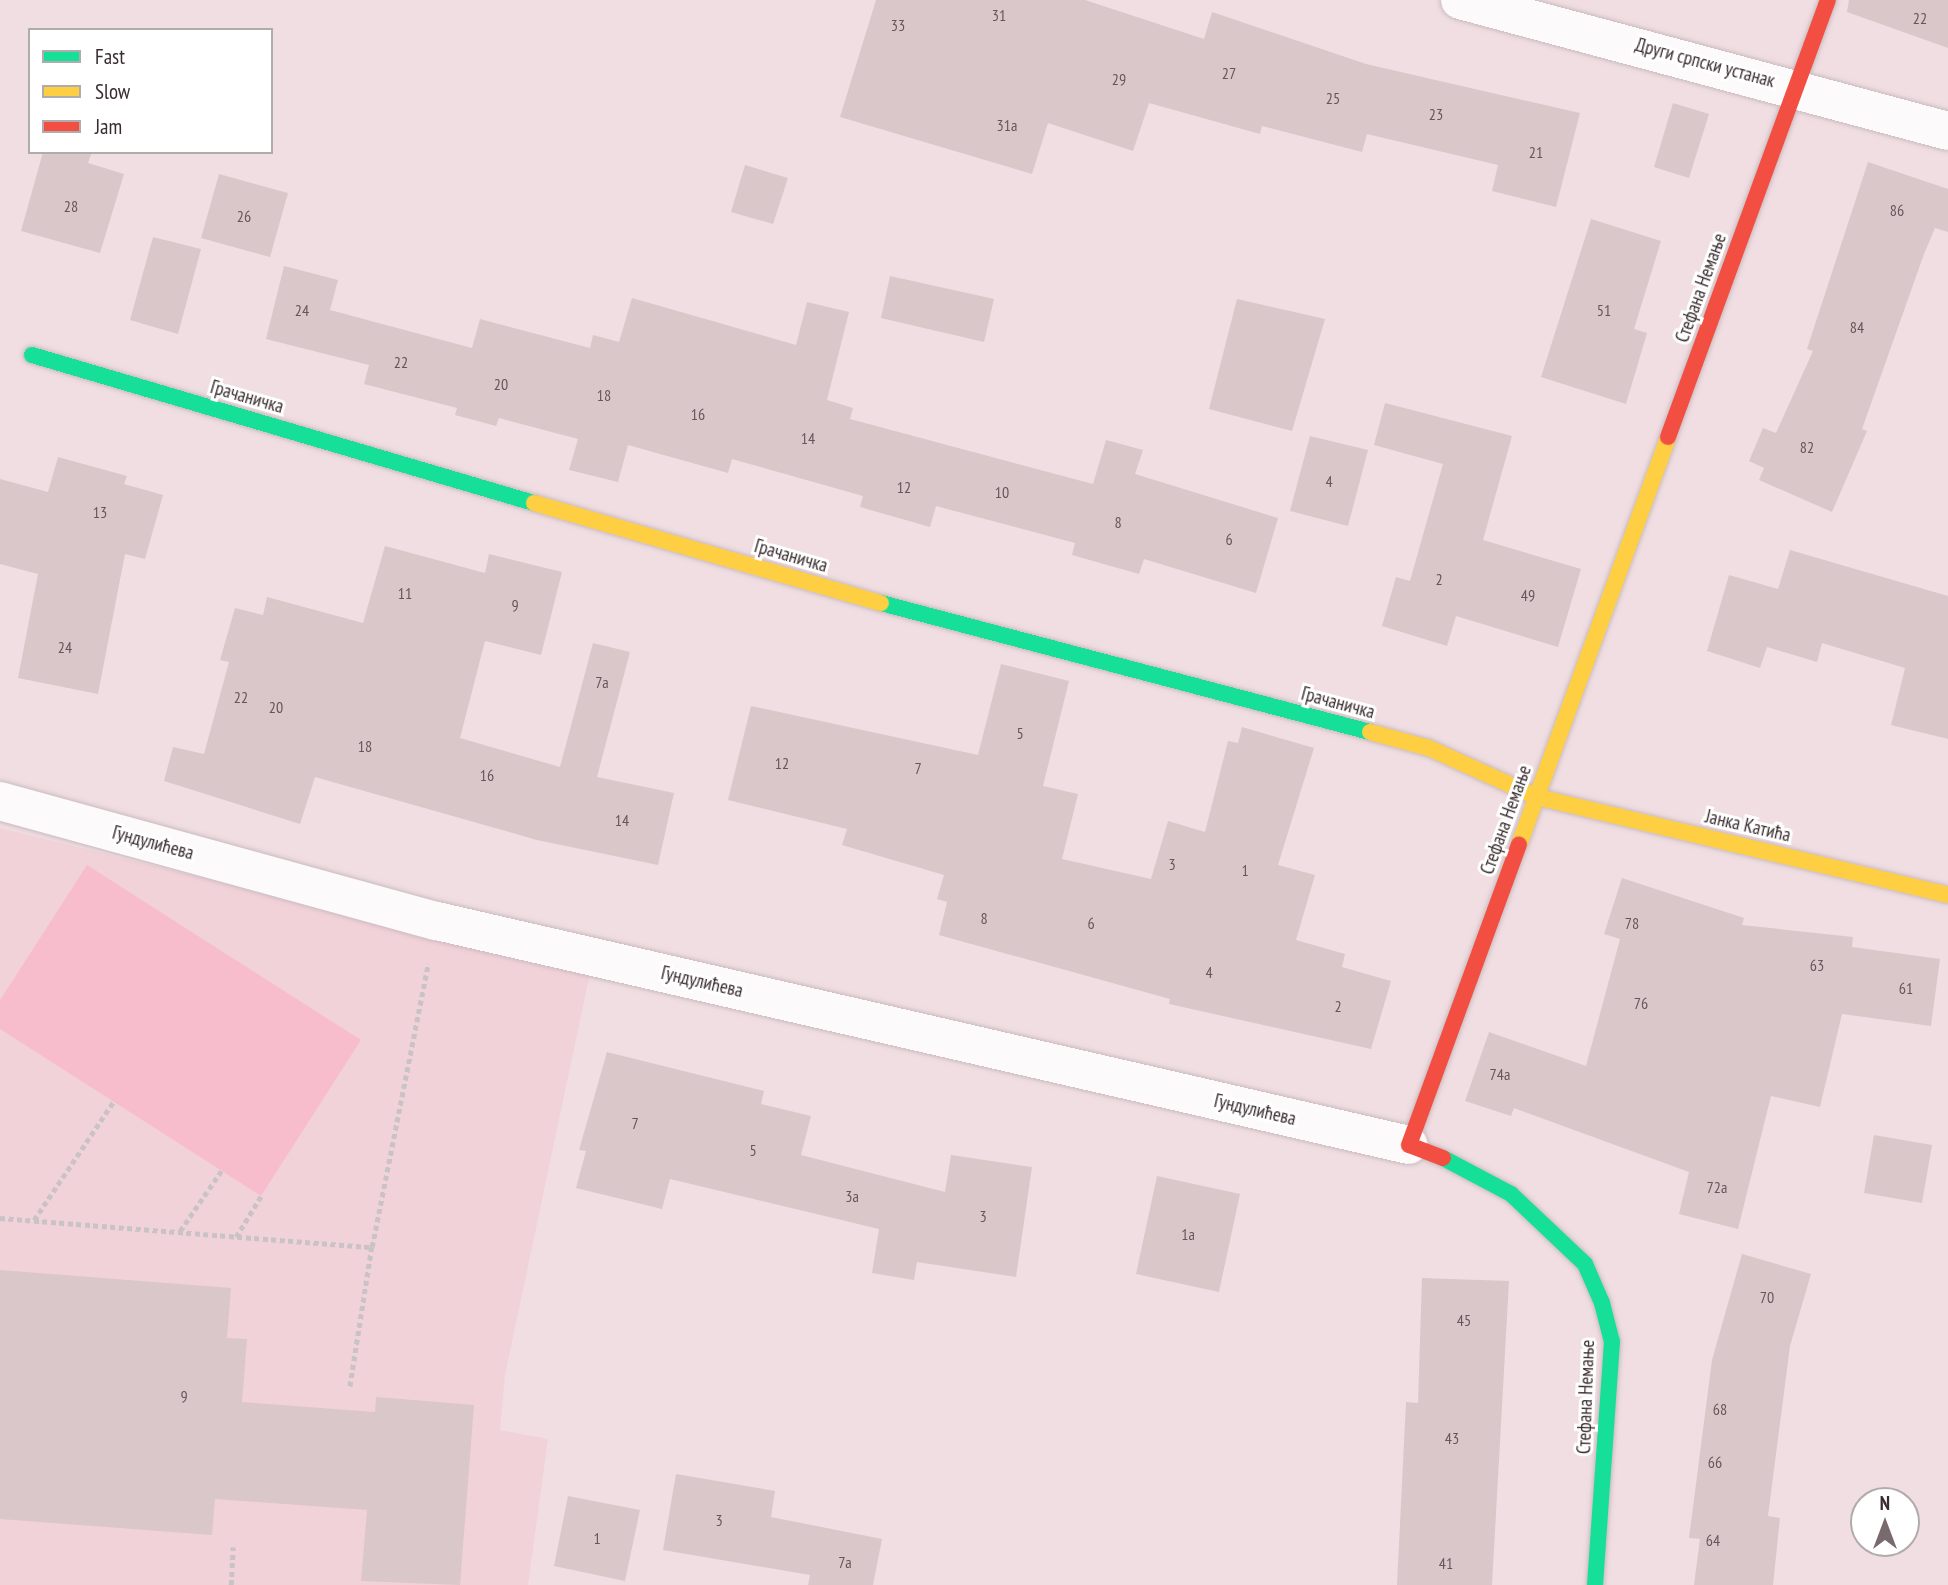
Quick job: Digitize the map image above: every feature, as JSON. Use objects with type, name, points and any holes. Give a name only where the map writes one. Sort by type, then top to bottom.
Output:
[{"type":"street","name":"Други српски устанак","points":[[1460,0],[1948,131]]},
{"type":"street","name":"Стефана Немање","points":[[1595,1585],[1612,1342],[1602,1303],[1585,1264],[1511,1194],[1478,1172],[1409,1146],[1828,0]]},
{"type":"street","name":"Грачаничка","points":[[32,355],[789,578],[1429,748],[1537,797]]},
{"type":"street","name":"Јанка Катића","points":[[1537,797],[1948,895]]},
{"type":"street","name":"Гундулићева","points":[[0,801],[437,921],[1409,1146]]},
{"type":"path","points":[[350,1387],[372,1247],[437,921]]},
{"type":"path","points":[[34,1221],[114,1101]]},
{"type":"path","points":[[179,1232],[222,1170]]},
{"type":"path","points":[[236,1237],[261,1196]]},
{"type":"path","points":[[0,1218],[372,1247]]},
{"type":"path","points":[[231,1585],[233,1548]]},
{"type":"shaded area","points":[[0,828],[590,973],[505,1375],[500,1430],[548,1439],[528,1585],[0,1585]]},
{"type":"shaded area","points":[[87,865],[361,1040],[261,1196],[0,1029],[0,1000]]},
{"type":"building","points":[[876,0],[1085,0],[1204,39],[1212,12],[1366,64],[1580,113],[1556,207],[1492,191],[1498,165],[1367,134],[1362,152],[1262,126],[1260,134],[1149,103],[1133,151],[1048,123],[1032,174],[840,117]]},
{"type":"building","points":[[1849,0],[1948,0],[1948,48],[1847,12]]},
{"type":"building","points":[[1673,103],[1709,114],[1689,178],[1654,167]]},
{"type":"building","points":[[42,154],[91,154],[88,163],[124,174],[100,253],[21,231]]},
{"type":"building","points":[[1868,162],[1948,189],[1948,232],[1935,228],[1924,254],[1862,429],[1867,431],[1832,512],[1759,480],[1764,468],[1749,461],[1763,428],[1776,433],[1813,351],[1807,349]]},
{"type":"building","points":[[745,165],[788,178],[773,224],[731,212]]},
{"type":"building","points":[[219,174],[288,193],[270,257],[201,238]]},
{"type":"building","points":[[1591,219],[1661,241],[1634,329],[1647,333],[1626,404],[1541,377]]},
{"type":"building","points":[[153,237],[201,249],[178,334],[130,320]]},
{"type":"building","points":[[284,266],[338,280],[330,310],[472,348],[480,319],[590,348],[593,335],[619,342],[632,298],[796,345],[807,302],[849,312],[827,400],[853,408],[850,419],[1093,484],[1106,440],[1143,450],[1135,474],[1278,518],[1256,593],[1144,559],[1139,574],[1072,555],[1075,543],[936,506],[930,527],[860,507],[863,496],[732,459],[728,473],[628,445],[618,482],[569,470],[578,439],[499,418],[496,426],[455,415],[457,408],[364,384],[369,365],[266,339]]},
{"type":"building","points":[[890,276],[994,299],[984,342],[881,318]]},
{"type":"building","points":[[1237,299],[1325,319],[1292,431],[1209,409]]},
{"type":"building","points":[[1385,403],[1512,436],[1483,540],[1581,569],[1558,647],[1456,616],[1447,646],[1382,626],[1396,577],[1410,581],[1443,464],[1374,445]]},
{"type":"building","points":[[1310,436],[1368,450],[1348,526],[1290,511]]},
{"type":"building","points":[[58,457],[127,476],[124,484],[163,495],[145,559],[125,554],[98,694],[18,678],[38,574],[0,564],[0,479],[48,492]]},
{"type":"building","points":[[385,546],[485,573],[489,554],[562,572],[541,655],[485,641],[460,738],[560,767],[593,643],[630,652],[597,777],[674,793],[658,865],[537,840],[315,777],[300,824],[164,781],[173,747],[204,754],[229,662],[220,660],[235,608],[263,615],[267,597],[363,623]]},
{"type":"building","points":[[1790,550],[1948,596],[1948,739],[1891,725],[1905,668],[1822,643],[1817,662],[1767,647],[1760,668],[1707,651],[1729,575],[1778,589]]},
{"type":"building","points":[[1001,664],[1069,681],[1043,786],[1078,794],[1062,859],[1151,879],[1168,821],[1205,832],[1228,741],[1238,743],[1242,727],[1314,748],[1278,865],[1315,875],[1296,940],[1345,954],[1342,967],[1391,981],[1371,1049],[1169,1004],[1170,999],[939,935],[947,902],[937,899],[944,875],[842,845],[847,829],[728,800],[751,706],[978,755]]},
{"type":"building","points":[[1622,878],[1744,918],[1742,925],[1853,937],[1852,947],[1940,959],[1931,1026],[1842,1014],[1820,1107],[1771,1096],[1738,1229],[1679,1214],[1689,1172],[1514,1108],[1511,1116],[1465,1101],[1489,1032],[1586,1066],[1620,939],[1604,934]]},
{"type":"building","points":[[607,1052],[764,1091],[761,1104],[811,1116],[801,1155],[945,1192],[951,1155],[1032,1167],[1016,1277],[917,1262],[914,1280],[872,1273],[879,1229],[670,1179],[662,1209],[576,1188],[586,1151],[579,1150]]},
{"type":"building","points":[[1874,1135],[1932,1145],[1922,1203],[1864,1193]]},
{"type":"building","points":[[1157,1176],[1240,1194],[1219,1292],[1136,1274]]},
{"type":"building","points":[[1742,1254],[1811,1274],[1790,1346],[1768,1516],[1780,1518],[1773,1585],[1694,1585],[1700,1539],[1689,1538],[1712,1360]]},
{"type":"building","points":[[0,1270],[231,1288],[227,1338],[247,1339],[242,1402],[375,1412],[376,1397],[474,1405],[460,1585],[361,1581],[367,1510],[215,1499],[212,1535],[0,1519]]},
{"type":"building","points":[[1422,1278],[1509,1281],[1492,1585],[1397,1585],[1406,1402],[1418,1403]]},
{"type":"building","points":[[676,1474],[775,1491],[771,1517],[882,1539],[873,1585],[808,1585],[810,1575],[663,1550]]},
{"type":"building","points":[[568,1496],[640,1510],[625,1581],[554,1566]]},
{"type":"traffic: fast","points":[[32,355],[534,503]]},
{"type":"traffic: fast","points":[[881,603],[1370,732]]},
{"type":"traffic: fast","points":[[1443,1158],[1511,1194],[1585,1264],[1602,1303],[1612,1342],[1595,1585]]},
{"type":"traffic: slow","points":[[1519,845],[1668,437]]},
{"type":"traffic: slow","points":[[534,503],[881,603]]},
{"type":"traffic: slow","points":[[1370,732],[1429,748],[1537,797],[1948,895]]},
{"type":"traffic: jam","points":[[1668,437],[1828,0]]},
{"type":"traffic: jam","points":[[1443,1158],[1409,1145],[1519,845]]}]
